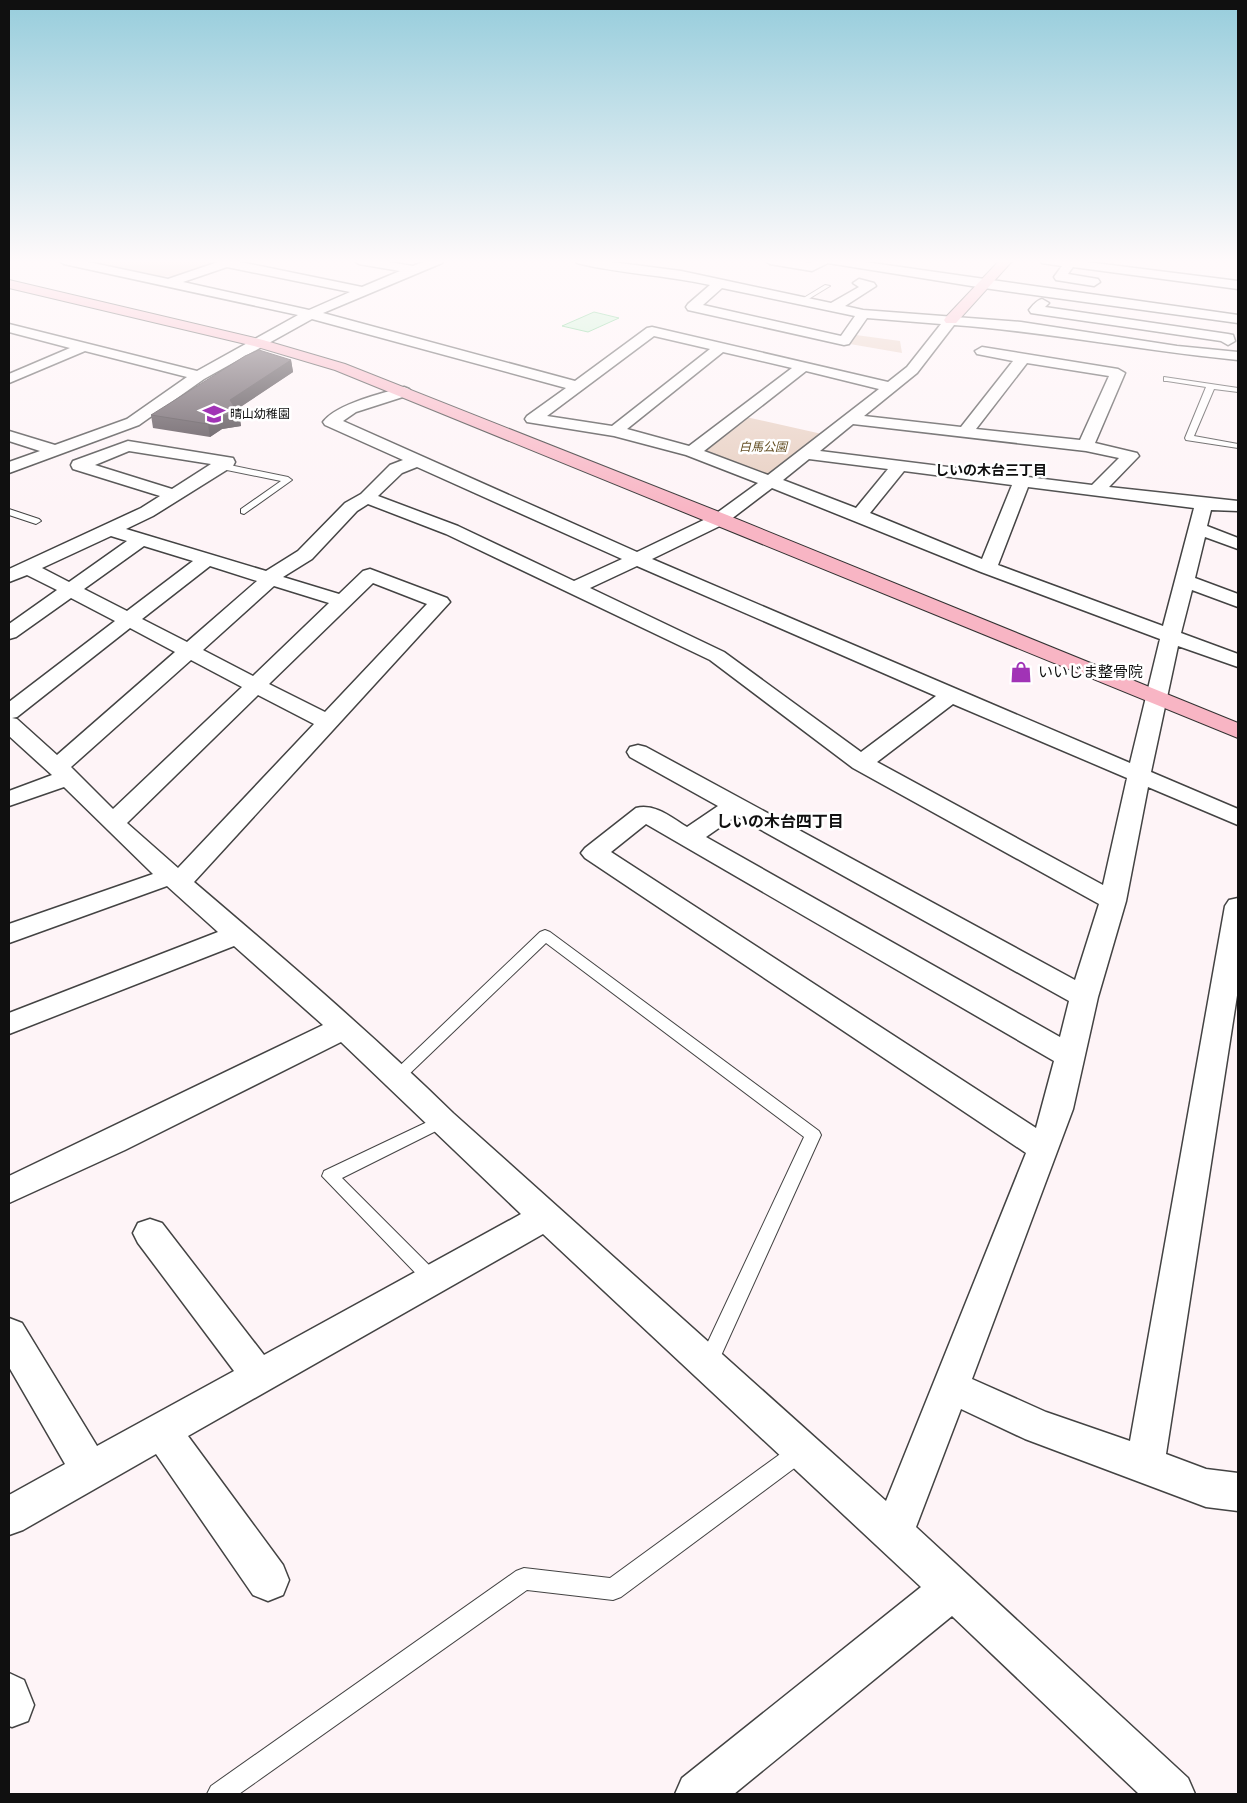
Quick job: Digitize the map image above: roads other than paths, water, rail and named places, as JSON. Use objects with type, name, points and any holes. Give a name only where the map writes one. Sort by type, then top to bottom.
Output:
[{"type":"street","points":[[77,344],[199,376]]},
{"type":"street","points":[[9,468],[132,422],[199,376],[256,344]]},
{"type":"street","points":[[262,344],[332,364],[404,392],[720,518],[1238,731]]},
{"type":"street","points":[[421,344],[576,386]]},
{"type":"street","points":[[634,344],[532,419],[615,430],[692,452],[860,515],[988,568],[1238,661]]},
{"type":"street","points":[[709,344],[892,387]]},
{"type":"street","points":[[576,587],[720,518],[807,454],[892,387],[912,370],[932,344]]},
{"type":"street","points":[[1138,344],[1238,356]]},
{"type":"street","points":[[1224,355],[1227,344]]},
{"type":"street","points":[[9,378],[85,346]]},
{"type":"street","points":[[615,430],[721,347]]},
{"type":"street","points":[[982,351],[1118,373],[1086,446]]},
{"type":"street","points":[[964,433],[1023,358]]},
{"type":"street","points":[[692,452],[802,367]]},
{"type":"street","points":[[404,392],[351,409],[331,422],[788,628],[1139,774],[1238,818]]},
{"type":"street","points":[[851,419],[1086,446],[1131,456],[1096,490]]},
{"type":"street","points":[[9,436],[57,451]]},
{"type":"street","points":[[9,576],[111,530],[174,495],[227,462],[128,446],[78,465],[174,495]]},
{"type":"street","points":[[807,454],[1204,504],[1238,506]]},
{"type":"street","points":[[9,799],[62,773],[189,651],[270,579],[305,555],[351,507],[367,498],[396,469],[417,461]]},
{"type":"street","points":[[860,515],[900,466]]},
{"type":"street","points":[[988,568],[1022,481]]},
{"type":"street","points":[[367,498],[452,530],[576,587],[717,656],[861,763],[1113,901]]},
{"type":"street","points":[[893,1534],[1058,1109],[1084,997],[1113,901],[1154,697],[1204,504]]},
{"type":"street","points":[[1197,528],[1238,544]]},
{"type":"street","points":[[111,530],[143,538],[343,601]]},
{"type":"street","points":[[9,633],[143,538]]},
{"type":"street","points":[[9,712],[207,558]]},
{"type":"street","points":[[28,568],[327,722]]},
{"type":"street","points":[[9,934],[175,880],[440,602],[370,575],[113,824]]},
{"type":"street","points":[[1184,580],[1238,601]]},
{"type":"street","points":[[861,763],[951,695]]},
{"type":"street","points":[[15,737],[62,773],[113,824],[397,1076],[442,1121],[953,1588],[1172,1794]]},
{"type":"street","points":[[638,752],[1084,997]]},
{"type":"street","points":[[688,838],[735,805]]},
{"type":"street","points":[[1044,1149],[594,853],[645,813],[1070,1056]]},
{"type":"street","points":[[1145,1464],[1238,906]]},
{"type":"street","points":[[9,1024],[238,934]]},
{"type":"street","points":[[9,1190],[114,1141],[343,1028]]},
{"type":"street","points":[[9,1516],[546,1216]]},
{"type":"street","points":[[150,1233],[259,1376]]},
{"type":"street","points":[[9,1334],[90,1471]]},
{"type":"street","points":[[951,1387],[1038,1427],[1145,1464],[1206,1488],[1238,1492]]},
{"type":"street","points":[[162,1431],[268,1580]]},
{"type":"street","points":[[698,1794],[953,1588]]},
{"type":"lane","points":[[1167,379],[1238,390]]},
{"type":"lane","points":[[1211,386],[1188,438],[1238,446]]},
{"type":"lane","points":[[220,466],[288,480],[244,511]]},
{"type":"lane","points":[[9,512],[36,521]]},
{"type":"lane","points":[[397,1076],[545,935],[813,1135],[708,1363]]},
{"type":"lane","points":[[432,1279],[330,1176],[442,1121]]},
{"type":"lane","points":[[219,1794],[524,1579],[613,1589],[802,1451]]},
{"type":"place","name":"晴山幼稚園","points":[[214,414]]},
{"type":"place","name":"いいじま整骨院","points":[[1021,672]]},
{"type":"district","name":"しいの木台三丁目","points":[[991,470]]},
{"type":"district","name":"しいの木台四丁目","points":[[780,821]]},
{"type":"park label","name":"白馬公園","points":[[763,447]]}]
